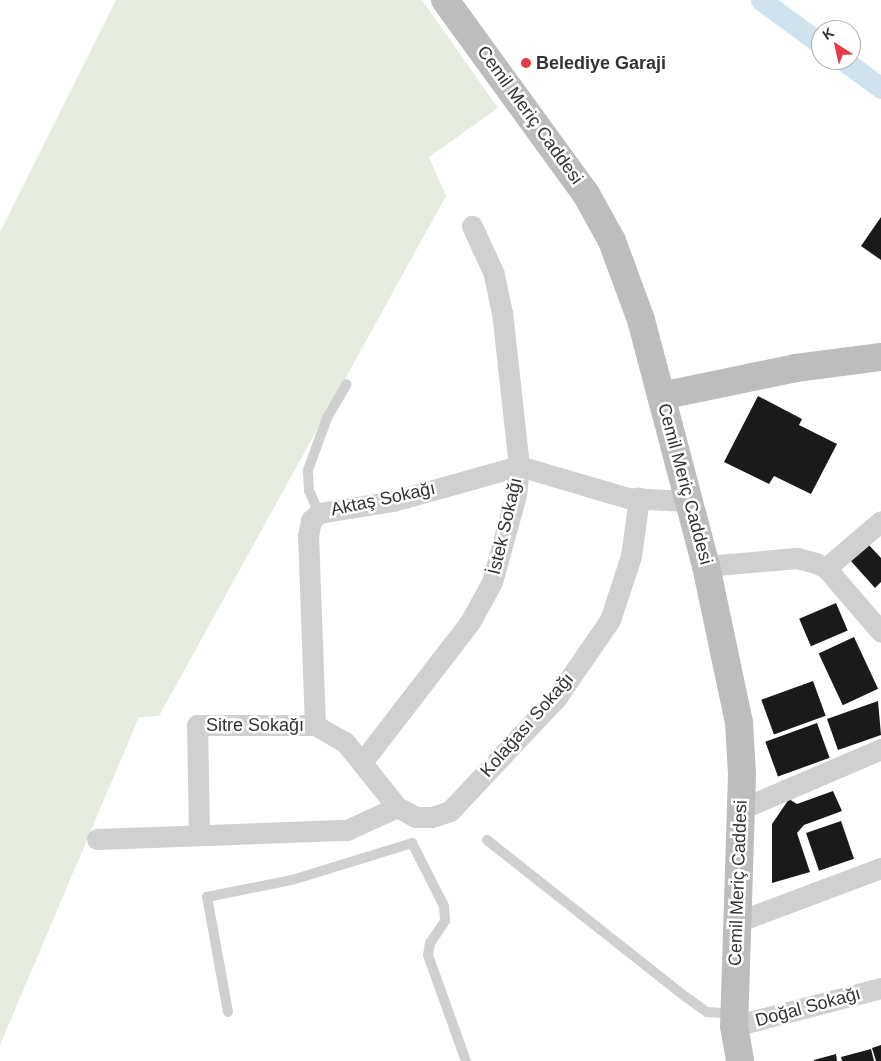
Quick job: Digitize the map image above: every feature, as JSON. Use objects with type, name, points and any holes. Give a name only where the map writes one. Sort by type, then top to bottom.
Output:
[{"type":"main road","name":"Cemil Meriç Caddesi","points":[[445,0],[567,166],[600,218],[632,293],[661,396],[686,500],[706,566],[739,722],[741,810],[734,1020],[727,1061]]},
{"type":"main road","points":[[661,396],[796,368],[881,357]]},
{"type":"main road","name":"Cemil Meriç Caddesi","points":[[734,1020],[740,1061]]},
{"type":"street","name":"İstek Sokağı","points":[[363,761],[470,622],[492,582],[516,495],[519,466],[499,296],[494,274],[472,226]]},
{"type":"street","points":[[519,466],[639,498],[686,500]]},
{"type":"street","name":"Aktaş Sokağı","points":[[314,725],[308,536],[311,520],[319,513],[393,501],[519,466]]},
{"type":"street","name":"Kolağası Sokağı","points":[[363,761],[397,807],[416,817],[432,817],[450,811],[557,697],[610,620],[631,556],[639,498]]},
{"type":"street","points":[[826,568],[881,521]]},
{"type":"street","points":[[706,566],[797,558],[826,568],[881,632]]},
{"type":"street","name":"Sitre Sokağı","points":[[199,835],[197,725],[314,725],[336,735],[363,761]]},
{"type":"street","points":[[741,810],[881,749]]},
{"type":"street","points":[[97,839],[347,830],[397,807]]},
{"type":"street","points":[[737,922],[881,868]]},
{"type":"street","name":"Doğal Sokağı","points":[[734,1020],[881,988]]},
{"type":"lane","points":[[319,513],[309,491],[308,470],[327,418],[347,384]]},
{"type":"lane","points":[[487,840],[686,998],[707,1012],[734,1020]]},
{"type":"lane","points":[[228,1012],[207,897],[292,880],[412,843],[444,906],[444,921],[430,943],[428,955],[466,1061]]},
{"type":"shaded area","points":[[116,0],[422,0],[498,108],[429,157],[446,196],[159,716],[139,717],[0,1045],[0,232]]},
{"type":"building","points":[[881,217],[881,260],[861,246]]},
{"type":"building","points":[[758,396],[802,419],[799,425],[837,444],[811,494],[774,476],[769,484],[724,462]]},
{"type":"building","points":[[868,544],[881,558],[881,582],[875,588],[850,560]]},
{"type":"building","points":[[836,603],[848,631],[811,646],[799,619]]},
{"type":"building","points":[[854,637],[878,689],[843,705],[819,653]]},
{"type":"building","points":[[813,681],[826,716],[774,735],[761,700]]},
{"type":"building","points":[[878,701],[881,735],[838,750],[827,719]]},
{"type":"building","points":[[817,723],[830,758],[778,777],[765,742]]},
{"type":"building","points":[[833,791],[842,811],[804,825],[797,833],[810,872],[772,883],[772,824],[789,799],[797,804]]},
{"type":"building","points":[[841,821],[854,859],[819,871],[806,833]]},
{"type":"building","points":[[881,1045],[881,1061],[876,1061],[872,1048]]},
{"type":"building","points":[[871,1049],[874,1061],[842,1061],[841,1057]]},
{"type":"building","points":[[836,1054],[837,1061],[814,1061],[814,1060]]},
{"type":"waterway","points":[[761,0],[811,37]]},
{"type":"waterway","points":[[857,70],[881,88]]},
{"type":"place","name":"Belediye Garaji","points":[[526,63]]}]
